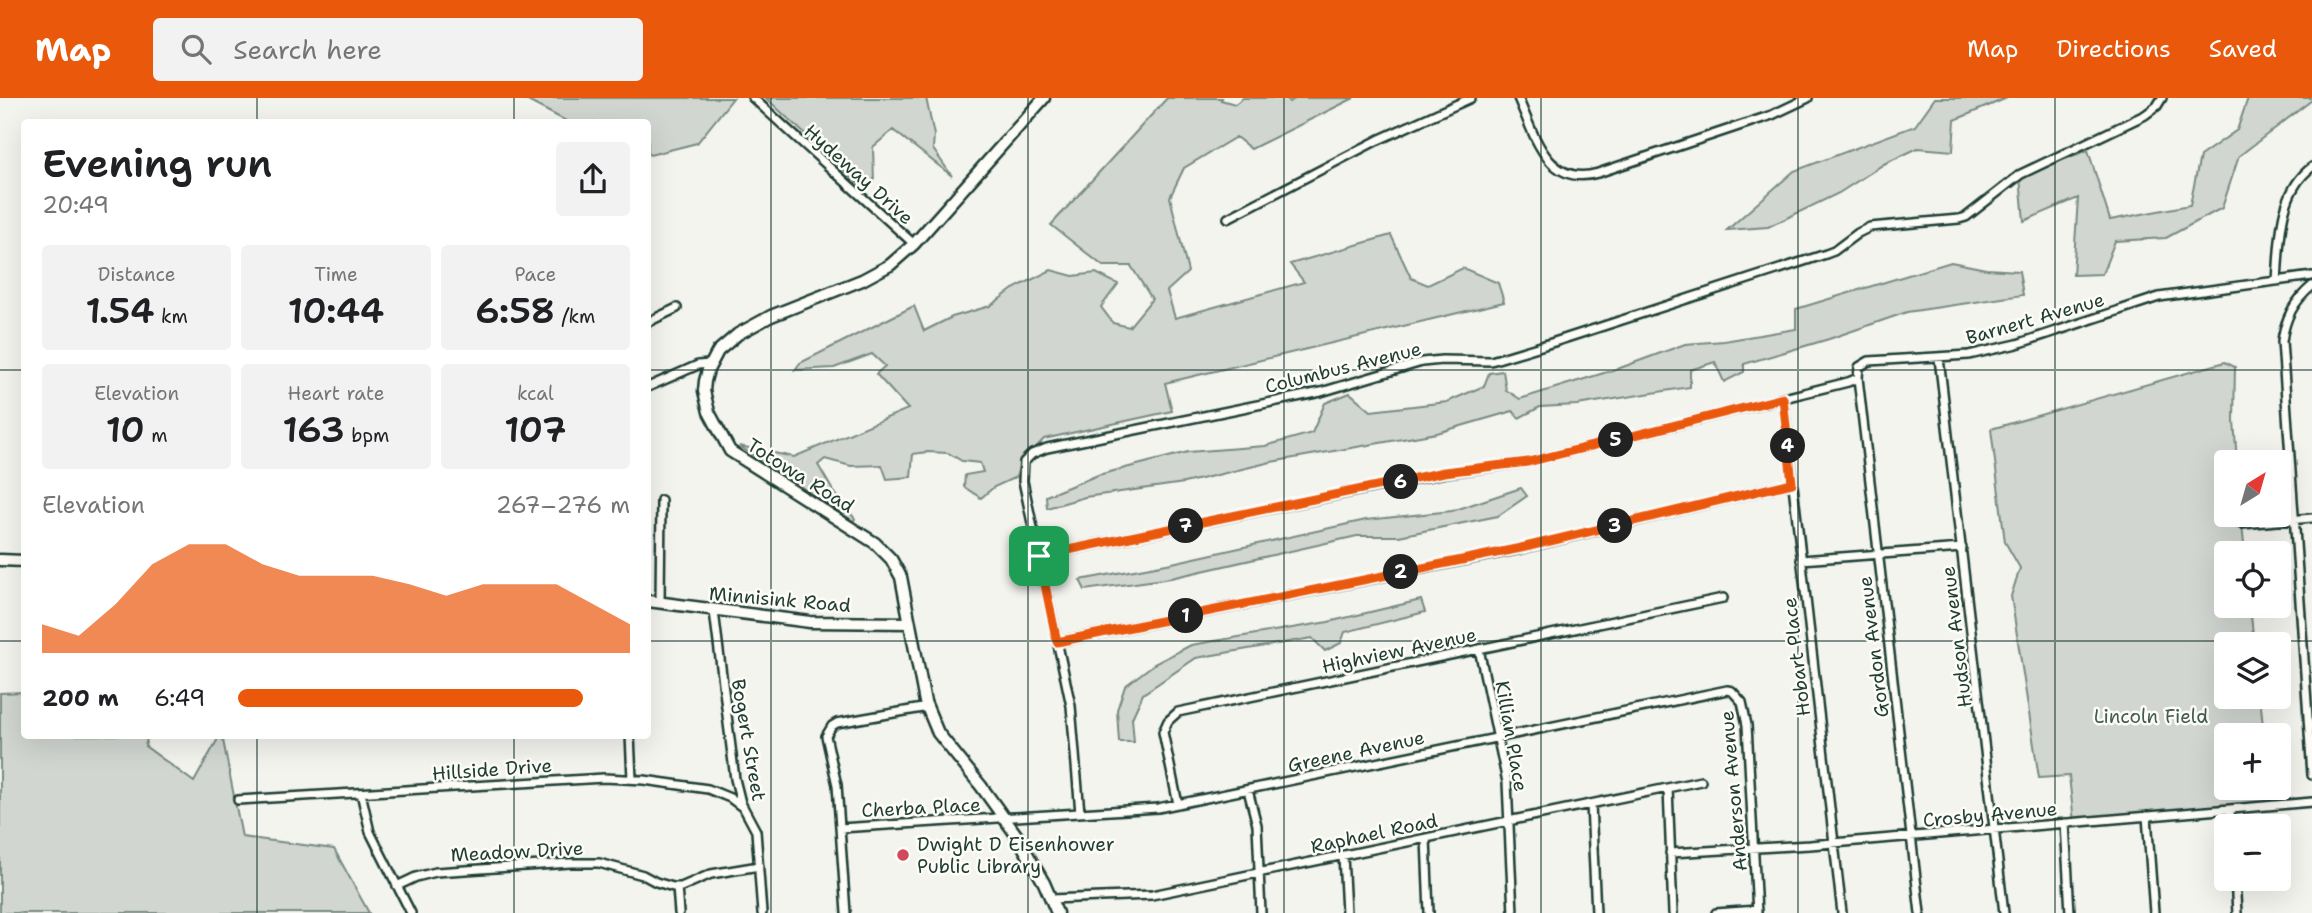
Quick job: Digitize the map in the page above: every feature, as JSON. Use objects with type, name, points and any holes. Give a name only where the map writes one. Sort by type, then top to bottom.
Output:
[{"type":"main road","points":[[710,364],[726,343],[749,327],[862,280],[890,265],[914,244],[1044,98]]},
{"type":"main road","name":"Totowa Road","points":[[710,364],[705,381],[705,401],[726,446],[738,457],[875,543],[886,553],[901,577],[928,707],[938,733],[1004,818],[1032,861],[1057,913]]},
{"type":"main road","points":[[0,560],[21,561]]},
{"type":"main road","name":"Minnisink Road","points":[[651,602],[810,622],[910,623]]},
{"type":"street","name":"Hydeway Drive","points":[[753,98],[914,244]]},
{"type":"street","points":[[1227,218],[1378,140],[1471,98]]},
{"type":"street","points":[[1518,98],[1546,157],[1563,172],[1580,176],[1598,173],[1772,115],[1808,98]]},
{"type":"street","name":"Columbus Avenue","points":[[1039,556],[1022,474],[1024,462],[1038,450],[1321,392],[1422,362],[1491,361],[1829,253],[1870,227],[1942,222],[1966,216],[2021,174],[2145,115],[2157,106],[2162,98]]},
{"type":"street","points":[[2277,281],[2287,201],[2298,179],[2312,167]]},
{"type":"street","name":"Barnert Avenue","points":[[1039,556],[1444,472],[1528,462],[1858,378],[1859,366],[1863,363],[1939,358],[1997,350],[2159,298],[2312,276]]},
{"type":"street","points":[[2312,286],[2289,313],[2282,341],[2312,775]]},
{"type":"street","points":[[651,321],[677,308]]},
{"type":"street","name":"Hudson Avenue","points":[[1939,358],[2004,913]]},
{"type":"street","points":[[651,385],[698,365],[710,364]]},
{"type":"street","name":"Gordon Avenue","points":[[1858,378],[1920,913]]},
{"type":"street","name":"Hobart Place","points":[[1783,398],[1842,913]]},
{"type":"street","points":[[1057,642],[1533,546],[1792,483]]},
{"type":"street","points":[[660,603],[661,500]]},
{"type":"street","points":[[2291,519],[2312,518]]},
{"type":"street","points":[[1801,560],[1962,548]]},
{"type":"street","points":[[1039,556],[1071,706],[1080,814]]},
{"type":"street","name":"Highview Avenue","points":[[1178,804],[1163,732],[1168,721],[1178,712],[1723,598]]},
{"type":"street","name":"Bogert Street","points":[[714,611],[735,779],[742,807],[754,824],[762,913]]},
{"type":"street","name":"Killian Place","points":[[1479,649],[1507,782],[1513,913]]},
{"type":"street","name":"Anderson Avenue","points":[[1713,694],[1732,691],[1739,697],[1744,710],[1757,912]]},
{"type":"street","name":"Greene Avenue","points":[[1004,818],[1157,808],[1713,694]]},
{"type":"street","points":[[846,913],[836,775],[826,741],[828,730],[837,723],[928,707]]},
{"type":"street","points":[[630,739],[632,779]]},
{"type":"street","name":"Hillside Drive","points":[[238,800],[586,778],[632,779],[708,789],[730,798],[742,807]]},
{"type":"street","name":"Raphael Road","points":[[1051,898],[1117,895],[1142,897],[1701,781]]},
{"type":"street","points":[[1668,788],[1673,913]]},
{"type":"street","points":[[1248,790],[1257,825],[1261,913]]},
{"type":"street","points":[[361,793],[370,832],[411,913]]},
{"type":"street","name":"Crosby Avenue","points":[[1670,853],[1833,843],[2312,802]]},
{"type":"street","points":[[1591,804],[1595,913]]},
{"type":"street","points":[[2230,809],[2230,814]]},
{"type":"street","points":[[2147,816],[2154,913]]},
{"type":"street","name":"Cherba Place","points":[[840,828],[1004,818]]},
{"type":"street","points":[[2065,823],[2070,913]]},
{"type":"street","points":[[1426,838],[1429,913]]},
{"type":"street","points":[[1343,855],[1346,913]]},
{"type":"street","name":"Meadow Drive","points":[[397,886],[436,872],[599,863],[643,875],[666,886],[677,887]]},
{"type":"street","points":[[679,913],[677,887],[711,874],[759,866]]},
{"type":"street","points":[[2236,891],[2237,913]]},
{"type":"street","points":[[1716,913],[1757,912]]},
{"type":"green space","points":[[522,98],[733,98],[697,143],[651,155],[651,119],[562,119]]},
{"type":"green space","points":[[766,98],[926,98],[934,135],[933,149],[952,176],[893,130],[873,147],[874,182],[862,187]]},
{"type":"green space","points":[[1167,98],[1222,98],[1221,100],[1235,104],[1243,98],[1287,98],[1289,102],[1297,98],[1354,98],[1251,149],[1236,137],[1184,168],[1170,197],[1188,272],[1167,291],[1175,318],[1304,282],[1290,264],[1391,235],[1411,278],[1428,285],[1463,268],[1498,283],[1504,302],[1165,383],[1172,411],[1044,439],[1020,464],[1016,477],[994,487],[981,498],[964,487],[965,475],[983,472],[980,463],[962,461],[948,453],[913,454],[911,477],[887,479],[882,465],[851,466],[825,459],[818,465],[855,519],[853,521],[739,446],[794,457],[908,409],[876,374],[885,366],[872,354],[834,368],[795,370],[800,363],[914,306],[924,331],[952,317],[990,306],[1013,289],[1051,270],[1073,276],[1096,273],[1118,284],[1101,307],[1113,323],[1129,327],[1152,299],[1131,266],[1103,266],[1051,225]]},
{"type":"green space","points":[[1935,98],[2007,98],[1955,120],[1953,151],[1918,148],[1884,164],[1839,193],[1768,227],[1727,230],[1794,171],[1915,126]]},
{"type":"green space","points":[[2248,98],[2312,100],[2239,156],[2222,208],[2166,238],[2115,241],[2102,274],[2073,275],[2078,198],[2024,221],[2020,177],[2088,150],[2110,220],[2190,205],[2200,156],[2237,130]]},
{"type":"green space","points":[[1951,262],[1986,269],[2019,271],[2023,295],[1907,312],[1744,364],[1744,372],[1724,382],[1715,362],[1690,370],[1690,387],[1577,405],[1540,407],[1519,418],[1513,411],[1437,433],[1271,462],[1184,483],[1085,497],[1047,508],[1046,496],[1098,475],[1188,452],[1265,446],[1312,433],[1325,403],[1350,393],[1371,411],[1447,402],[1484,386],[1489,373],[1503,371],[1506,390],[1520,399],[1620,368],[1685,344],[1724,341],[1796,329],[1796,309]]},
{"type":"green space","name":"Lincoln Field","points":[[2225,362],[2235,367],[2236,450],[2214,450],[2214,527],[2242,527],[2244,541],[2214,541],[2214,618],[2251,618],[2253,632],[2214,632],[2214,709],[2261,709],[2263,723],[2214,723],[2214,800],[2270,800],[2271,809],[2074,822],[2069,776],[2039,778],[2011,596],[2020,568],[2005,542],[1991,429]]},
{"type":"green space","points":[[1521,488],[1527,496],[1498,516],[1399,536],[1357,536],[1171,578],[1085,590],[1080,580],[1172,563],[1366,520],[1452,511]]},
{"type":"green space","points":[[1421,600],[1425,612],[1345,632],[1341,643],[1325,651],[1312,638],[1196,658],[1143,694],[1132,718],[1134,742],[1119,742],[1117,710],[1125,686],[1154,664],[1191,645],[1328,622]]},
{"type":"green space","points":[[21,692],[21,739],[147,739],[145,746],[194,782],[218,739],[223,739],[242,837],[334,849],[369,913],[0,913],[0,693]]},
{"type":"place","name":"Dwight D Eisenhower Public Library","points":[[903,855]]},
{"type":"route","points":[[1783,398],[1792,483],[1556,541],[1057,642],[1039,556],[1444,472],[1528,462],[1783,398]]}]
